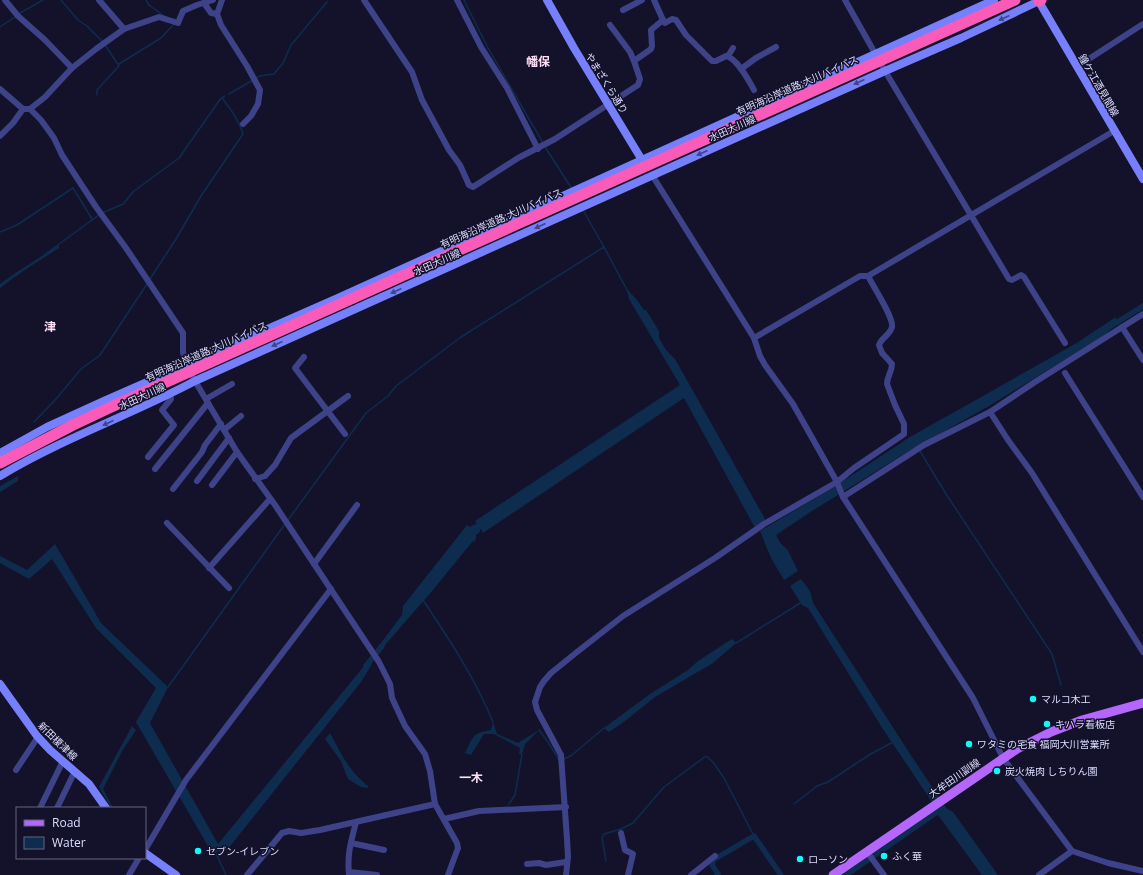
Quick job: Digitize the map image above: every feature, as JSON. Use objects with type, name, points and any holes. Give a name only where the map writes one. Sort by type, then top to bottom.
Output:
[{"type":"highway","name":"有明海沿岸道路;大川バイパス","points":[[0,459],[72,422],[149,386],[655,160],[1008,0]]},
{"type":"highway","name":"有明海沿岸道路;大川バイパス","points":[[0,463],[74,424],[109,408],[1015,0]]},
{"type":"main road","name":"やまざくら通り","points":[[547,0],[574,48],[652,175]]},
{"type":"main road","name":"水田大川線","points":[[0,453],[47,427],[186,364],[338,298],[994,0]]},
{"type":"main road","name":"水田大川線","points":[[0,476],[24,462],[195,381],[884,71],[961,38],[1039,0]]},
{"type":"main road","name":"鐘ケ江酒見間線","points":[[1039,0],[1143,179]]},
{"type":"main road","name":"新田榎津線","points":[[0,684],[38,737],[89,784],[105,807]]},
{"type":"main road","name":"大牟田川副線","points":[[833,875],[1002,758],[1051,732],[1082,720],[1143,703]]},
{"type":"main road","points":[[146,852],[176,875]]},
{"type":"street","points":[[5,0],[18,16],[46,40],[72,68]]},
{"type":"street","points":[[99,0],[124,29]]},
{"type":"street","points":[[0,88],[23,109],[30,109],[72,68],[96,48],[124,29],[159,17],[178,23],[183,12],[213,0]]},
{"type":"street","points":[[222,0],[217,14],[221,25],[255,79],[260,90],[258,104],[251,116],[243,124]]},
{"type":"street","points":[[364,0],[412,72],[422,100],[449,150],[460,165],[471,187],[518,158],[549,143],[609,105],[640,83],[640,79],[630,52],[610,24]]},
{"type":"street","points":[[458,0],[481,47],[506,88],[538,148]]},
{"type":"street","points":[[623,10],[642,0]]},
{"type":"street","points":[[654,0],[665,24],[672,19],[676,20],[686,35],[699,46],[712,61],[716,62],[728,56],[733,48]]},
{"type":"street","points":[[845,0],[884,71],[1009,279],[1012,280],[1021,276],[1024,277],[1065,343]]},
{"type":"street","points":[[204,3],[211,13],[217,14]]},
{"type":"street","points":[[634,61],[651,49],[651,30],[663,20]]},
{"type":"street","points":[[1078,66],[1143,24]]},
{"type":"street","points":[[741,69],[756,58],[776,47]]},
{"type":"street","points":[[728,56],[741,69],[754,90]]},
{"type":"street","points":[[0,136],[13,123],[23,109]]},
{"type":"street","points":[[30,109],[41,120],[54,138],[62,155],[101,214],[183,333],[183,352],[186,364],[237,452],[373,651],[390,684],[392,698],[405,726],[425,754],[430,771],[435,804],[457,843],[458,848],[448,875]]},
{"type":"street","points":[[754,338],[860,276],[868,276],[1114,131]]},
{"type":"street","points":[[652,175],[754,338],[760,356],[765,365],[793,404],[843,495],[973,698],[1002,758],[1072,851],[1108,863],[1143,871]]},
{"type":"street","points":[[566,875],[568,845],[561,755],[536,706],[536,695],[544,681],[551,673],[623,616],[764,524],[837,483],[883,448],[903,436],[905,430],[904,424],[895,406],[887,384],[892,370],[892,364],[882,353],[879,345],[881,340],[891,330],[892,322],[868,276]]},
{"type":"street","points":[[843,495],[924,445],[990,412],[1143,314]]},
{"type":"street","points":[[1122,327],[1143,360]]},
{"type":"street","points":[[304,357],[295,368],[345,434]]},
{"type":"street","points":[[1065,373],[1143,496]]},
{"type":"street","points":[[155,470],[207,401],[232,384]]},
{"type":"street","points":[[148,457],[174,425],[162,410],[171,399],[170,394]]},
{"type":"street","points":[[255,479],[264,476],[275,465],[291,438],[348,396]]},
{"type":"street","points":[[990,412],[1032,474],[1143,652]]},
{"type":"street","points":[[172,489],[202,452],[205,445],[223,427],[241,416]]},
{"type":"street","points":[[197,481],[229,438]]},
{"type":"street","points":[[212,485],[237,452]]},
{"type":"street","points":[[209,568],[270,499]]},
{"type":"street","points":[[314,564],[358,505]]},
{"type":"street","points":[[166,523],[229,588]]},
{"type":"street","points":[[146,849],[184,783],[331,589]]},
{"type":"street","points":[[16,770],[38,737]]},
{"type":"street","points":[[40,807],[63,761]]},
{"type":"street","points":[[57,807],[75,771]]},
{"type":"street","points":[[247,875],[282,833],[289,831],[301,833],[314,831],[435,804]]},
{"type":"street","points":[[444,819],[479,811],[566,807]]},
{"type":"street","points":[[356,822],[348,861],[349,874],[377,875]]},
{"type":"street","points":[[622,833],[625,850],[633,854],[628,875]]},
{"type":"street","points":[[351,843],[384,850]]},
{"type":"street","points":[[1039,875],[1072,851]]},
{"type":"street","points":[[867,852],[884,875]]},
{"type":"street","points":[[691,875],[715,856]]},
{"type":"street","points":[[129,875],[138,859]]},
{"type":"street","points":[[527,864],[539,863],[546,865],[566,862]]},
{"type":"water","points":[[59,245],[59,248],[0,288],[0,284]]},
{"type":"water","points":[[626,288],[644,310],[646,310],[659,331],[659,338],[666,350],[675,359],[765,519],[764,522],[756,527],[754,526],[684,398],[483,533],[481,529],[476,535],[474,542],[473,541],[379,652],[377,648],[402,615],[403,606],[467,525],[470,527],[475,524],[476,525],[477,524],[475,521],[680,385],[629,299]]},
{"type":"water","points":[[1116,317],[1116,324],[1104,336],[989,406],[909,451],[776,535],[781,544],[787,549],[798,571],[784,580],[771,558],[760,531],[834,487],[910,437],[1075,344]]},
{"type":"water","points":[[18,476],[18,481],[0,492],[0,486]]},
{"type":"water","points":[[55,544],[101,623],[168,687],[150,723],[218,844],[369,660],[372,664],[361,682],[227,850],[212,853],[136,722],[156,688],[96,628],[52,559],[29,579],[0,563],[0,556],[27,570]]},
{"type":"water","points":[[801,579],[810,591],[813,603],[912,757],[947,809],[953,812],[998,875],[982,875],[938,815],[938,811],[881,726],[808,608],[802,605],[790,586]]},
{"type":"water","points":[[732,639],[736,643],[713,663],[655,697],[609,732],[604,728],[650,694],[688,670],[698,661]]},
{"type":"water","points":[[493,722],[497,734],[518,743],[539,730],[525,744],[522,754],[519,754],[520,748],[494,734],[484,734],[471,755],[465,753],[474,737],[477,734],[491,730]]},
{"type":"water","points":[[132,726],[136,730],[122,751],[103,789],[112,807],[110,807],[99,787]]},
{"type":"water","points":[[330,733],[346,762],[368,786],[368,788],[361,787],[348,779],[341,761],[325,739]]},
{"type":"waterway","points":[[20,13],[43,0]]},
{"type":"waterway","points":[[61,0],[78,20],[87,26],[103,42]]},
{"type":"waterway","points":[[146,0],[149,5],[164,16]]},
{"type":"waterway","points":[[464,0],[488,48],[543,143]]},
{"type":"waterway","points":[[256,78],[274,74],[283,63],[291,45],[327,2]]},
{"type":"waterway","points":[[0,27],[15,17]]},
{"type":"waterway","points":[[119,64],[161,38],[174,24]]},
{"type":"waterway","points":[[97,95],[97,90],[119,66],[105,45]]},
{"type":"waterway","points":[[229,94],[253,80]]},
{"type":"waterway","points":[[102,213],[123,204],[134,191],[179,158],[221,98],[225,96]]},
{"type":"waterway","points":[[150,279],[176,239],[201,196],[243,134],[229,106],[222,98]]},
{"type":"waterway","points":[[545,147],[572,189]]},
{"type":"waterway","points":[[0,232],[17,225],[73,188],[92,219]]},
{"type":"waterway","points":[[583,210],[604,247]]},
{"type":"waterway","points":[[44,255],[99,215]]},
{"type":"waterway","points":[[288,520],[366,413],[388,396],[396,386],[461,337],[604,247],[627,290]]},
{"type":"waterway","points":[[34,422],[81,369],[100,355],[147,284]]},
{"type":"waterway","points":[[1111,326],[1143,306]]},
{"type":"waterway","points":[[920,451],[946,494],[1052,654],[1061,685]]},
{"type":"waterway","points":[[168,687],[285,524]]},
{"type":"waterway","points":[[423,600],[470,674],[493,722]]},
{"type":"waterway","points":[[736,643],[802,602]]},
{"type":"waterway","points":[[366,666],[382,646]]},
{"type":"waterway","points":[[564,759],[572,755],[604,728]]},
{"type":"waterway","points":[[539,730],[559,760]]},
{"type":"waterway","points":[[794,804],[817,786],[828,782],[869,755],[893,742]]},
{"type":"waterway","points":[[509,804],[515,795],[522,754]]},
{"type":"waterway","points":[[606,861],[602,838],[604,834],[621,829],[633,823],[664,787],[706,756],[713,762],[724,778],[754,836]]},
{"type":"waterway","points":[[846,875],[943,808]]},
{"type":"waterway","points":[[717,875],[718,874],[712,865],[713,860],[754,836],[781,875]]},
{"type":"waterway","points":[[215,851],[226,875]]},
{"type":"place","name":"マルコ木工","points":[[1033,699]]},
{"type":"place","name":"キハラ看板店","points":[[1047,724]]},
{"type":"place","name":"ワタミの宅食 福岡大川営業所","points":[[969,744]]},
{"type":"place","name":"炭火焼肉 しちりん園","points":[[997,771]]},
{"type":"place","name":"セブン-イレブン","points":[[198,851]]},
{"type":"place","name":"ふく華","points":[[884,856]]},
{"type":"place","name":"ローソン","points":[[800,859]]},
{"type":"district","name":"幡保","points":[[538,61]]},
{"type":"district","name":"津","points":[[50,326]]},
{"type":"district","name":"一木","points":[[471,777]]}]
